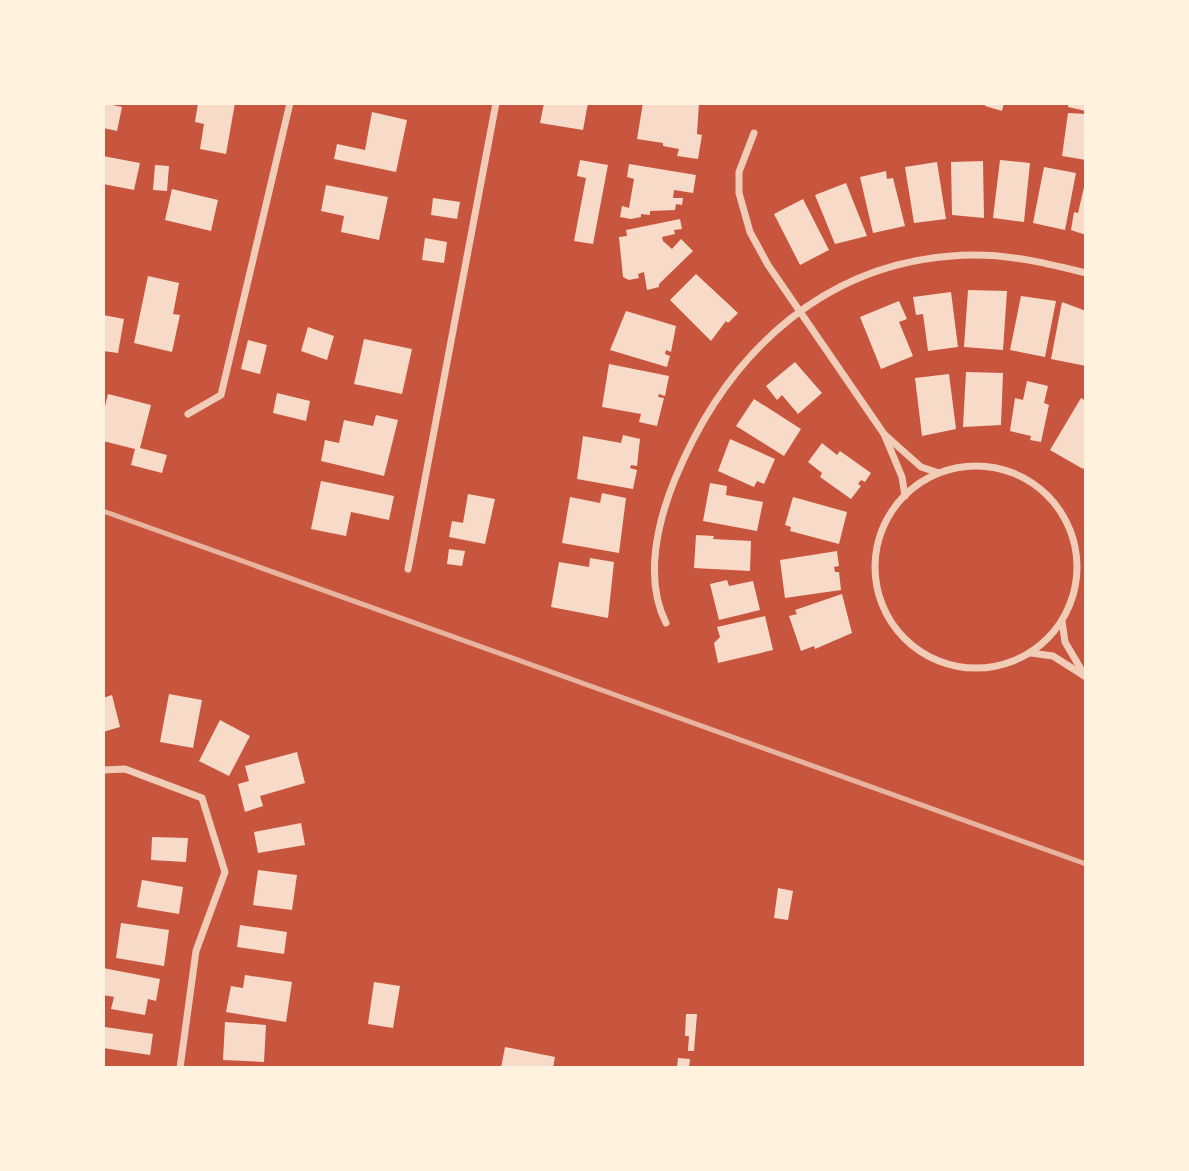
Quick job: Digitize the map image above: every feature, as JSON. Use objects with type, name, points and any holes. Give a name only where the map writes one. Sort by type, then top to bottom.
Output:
[{"type":"street","points":[[188,414],[221,395],[290,103]]},
{"type":"street","points":[[408,569],[496,103]]},
{"type":"street","points":[[754,133],[738,172],[743,214],[758,249],[884,434],[902,477],[905,496]]},
{"type":"street","points":[[666,623],[656,600],[653,576],[663,518],[684,458],[713,401],[752,351],[800,312],[865,276],[923,260],[1001,257],[1086,273]]},
{"type":"street","points":[[884,434],[921,467],[940,473]]},
{"type":"street","points":[[967,467],[989,467],[1031,482],[1048,496],[1072,534],[1077,556],[1077,579],[1062,621],[1048,639],[1031,653],[1001,666],[968,668],[937,661],[922,653],[898,631],[880,595],[876,554],[886,523],[905,496],[940,473],[967,467]]},
{"type":"street","points":[[1062,621],[1065,642],[1086,677]]},
{"type":"street","points":[[1031,653],[1054,656],[1086,677]]},
{"type":"street","points":[[103,770],[125,769],[202,798],[225,872],[196,951],[180,1068]]},
{"type":"building","points":[[103,103],[122,107],[117,131],[103,128]]},
{"type":"building","points":[[198,103],[235,103],[226,154],[200,149],[204,124],[195,122]]},
{"type":"building","points":[[544,103],[588,103],[583,130],[540,123]]},
{"type":"building","points":[[643,103],[699,103],[697,134],[702,135],[698,159],[677,156],[679,149],[663,146],[663,143],[637,139]]},
{"type":"building","points":[[986,103],[1004,103],[1002,111],[985,106]]},
{"type":"building","points":[[1068,103],[1086,103],[1086,111],[1068,107]]},
{"type":"building","points":[[372,112],[407,120],[396,172],[334,159],[337,144],[365,150]]},
{"type":"building","points":[[1068,113],[1086,114],[1086,160],[1062,156]]},
{"type":"building","points":[[103,156],[140,163],[134,190],[103,184]]},
{"type":"building","points":[[580,160],[608,165],[593,244],[574,241],[586,178],[577,176]]},
{"type":"building","points":[[1000,160],[1030,163],[1024,222],[993,218]]},
{"type":"building","points":[[983,161],[984,218],[952,215],[951,162]]},
{"type":"building","points":[[937,162],[946,219],[914,223],[905,167]]},
{"type":"building","points":[[629,164],[696,175],[693,193],[674,190],[673,198],[683,198],[682,205],[676,204],[675,210],[650,211],[650,215],[641,214],[641,217],[631,219],[620,217],[622,206],[629,208],[634,179],[627,177]]},
{"type":"building","points":[[155,165],[169,166],[167,191],[153,190]]},
{"type":"building","points":[[1044,167],[1076,173],[1065,230],[1033,223]]},
{"type":"building","points":[[886,171],[887,179],[893,178],[905,226],[873,233],[860,177]]},
{"type":"building","points":[[846,183],[867,236],[835,244],[815,195]]},
{"type":"building","points":[[1085,183],[1086,235],[1071,230],[1074,212],[1078,213]]},
{"type":"building","points":[[326,185],[388,197],[379,240],[341,232],[344,216],[321,211]]},
{"type":"building","points":[[172,189],[218,200],[211,231],[165,220]]},
{"type":"building","points":[[433,198],[460,202],[457,219],[431,215]]},
{"type":"building","points":[[803,199],[829,250],[800,265],[774,214]]},
{"type":"building","points":[[680,219],[682,229],[662,237],[663,241],[672,249],[681,239],[693,251],[659,287],[647,290],[644,272],[638,274],[639,278],[629,280],[623,277],[619,237],[627,236],[626,230]]},
{"type":"building","points":[[425,238],[447,242],[444,263],[422,260]]},
{"type":"building","points":[[696,274],[738,313],[728,323],[726,321],[711,341],[670,300]]},
{"type":"building","points":[[148,276],[179,283],[173,314],[180,315],[172,352],[134,343]]},
{"type":"building","points":[[968,290],[1007,291],[1003,350],[964,347]]},
{"type":"building","points":[[951,292],[958,347],[928,351],[923,314],[916,315],[913,297]]},
{"type":"building","points":[[1021,296],[1056,301],[1045,357],[1010,350]]},
{"type":"building","points":[[899,301],[907,319],[899,322],[913,356],[881,369],[860,317]]},
{"type":"building","points":[[1062,302],[1086,311],[1086,366],[1051,359]]},
{"type":"building","points":[[626,311],[676,326],[671,352],[666,350],[665,354],[670,356],[667,367],[610,350]]},
{"type":"building","points":[[103,315],[124,319],[118,353],[103,351]]},
{"type":"building","points":[[308,327],[334,336],[327,360],[301,351]]},
{"type":"building","points":[[364,339],[412,349],[402,394],[354,384]]},
{"type":"building","points":[[248,340],[267,345],[260,374],[241,369]]},
{"type":"building","points":[[795,362],[822,393],[798,414],[782,395],[777,400],[766,386]]},
{"type":"building","points":[[609,364],[669,376],[665,396],[659,394],[658,397],[664,398],[657,426],[639,422],[641,414],[602,407]]},
{"type":"building","points":[[966,372],[1003,373],[1001,425],[963,427]]},
{"type":"building","points":[[949,374],[956,429],[922,436],[915,378]]},
{"type":"building","points":[[1027,381],[1048,386],[1044,403],[1049,405],[1041,442],[1030,440],[1031,436],[1010,431],[1015,398],[1023,400]]},
{"type":"building","points":[[277,393],[310,401],[306,421],[273,413]]},
{"type":"building","points":[[108,394],[151,405],[140,448],[167,455],[162,473],[131,465],[135,449],[103,441],[103,414]]},
{"type":"building","points":[[1081,398],[1086,401],[1086,465],[1083,469],[1050,450]]},
{"type":"building","points":[[754,399],[801,429],[784,456],[736,426]]},
{"type":"building","points":[[376,415],[398,420],[384,476],[321,461],[325,440],[339,443],[344,420],[373,426]]},
{"type":"building","points":[[623,435],[640,439],[637,466],[631,465],[630,468],[637,470],[633,489],[577,479],[583,436],[621,443]]},
{"type":"building","points":[[730,439],[775,459],[764,484],[757,481],[754,487],[718,471]]},
{"type":"building","points":[[822,443],[837,455],[840,451],[871,473],[865,482],[861,480],[858,484],[861,486],[851,499],[820,477],[822,473],[808,462]]},
{"type":"building","points":[[321,481],[394,496],[389,520],[351,512],[346,536],[311,529]]},
{"type":"building","points":[[710,483],[727,486],[726,495],[763,502],[757,531],[703,521]]},
{"type":"building","points":[[602,493],[626,498],[619,553],[562,543],[570,497],[600,503]]},
{"type":"building","points":[[468,494],[495,499],[485,544],[449,537],[452,521],[463,523]]},
{"type":"building","points":[[793,497],[847,512],[839,544],[790,531],[791,527],[785,525]]},
{"type":"building","points":[[696,535],[714,536],[713,539],[751,541],[750,571],[694,568]]},
{"type":"building","points":[[449,549],[465,551],[462,566],[447,564]]},
{"type":"building","points":[[837,551],[839,566],[834,567],[835,572],[839,572],[841,590],[785,598],[780,560]]},
{"type":"building","points":[[590,558],[614,562],[608,618],[551,607],[559,562],[589,567]]},
{"type":"building","points":[[727,580],[729,586],[753,581],[760,610],[719,620],[710,584]]},
{"type":"building","points":[[842,594],[852,633],[815,649],[814,646],[801,651],[789,616],[797,614],[795,610]]},
{"type":"building","points":[[765,616],[773,650],[718,663],[714,643],[720,637],[717,627]]},
{"type":"building","points":[[169,694],[202,700],[193,748],[160,742]]},
{"type":"building","points":[[112,695],[120,727],[103,732],[103,698]]},
{"type":"building","points":[[220,720],[250,736],[229,776],[199,761]]},
{"type":"building","points":[[297,752],[305,783],[260,796],[263,806],[245,812],[238,784],[249,781],[245,766]]},
{"type":"building","points":[[301,823],[305,845],[258,853],[254,832]]},
{"type":"building","points":[[152,837],[188,838],[186,862],[151,860]]},
{"type":"building","points":[[258,870],[297,875],[292,910],[253,905]]},
{"type":"building","points":[[142,880],[183,887],[179,914],[137,907]]},
{"type":"building","points":[[778,888],[793,891],[788,920],[774,918]]},
{"type":"building","points":[[121,923],[169,930],[164,966],[116,958]]},
{"type":"building","points":[[240,925],[287,932],[284,954],[237,947]]},
{"type":"building","points":[[103,968],[160,979],[156,1001],[148,999],[145,1015],[111,1009],[114,997],[103,995]]},
{"type":"building","points":[[245,975],[292,982],[286,1022],[226,1012],[231,986],[243,988]]},
{"type":"building","points":[[374,982],[400,986],[393,1028],[368,1024]]},
{"type":"building","points":[[686,1014],[697,1014],[694,1051],[688,1051],[689,1036],[685,1036]]},
{"type":"building","points":[[225,1022],[266,1025],[264,1062],[223,1060]]},
{"type":"building","points":[[105,1027],[153,1034],[150,1055],[103,1048]]},
{"type":"building","points":[[505,1047],[555,1057],[553,1068],[501,1068]]},
{"type":"building","points":[[678,1058],[690,1059],[689,1068],[677,1068]]},
{"type":"railway","points":[[103,511],[1086,864]]}]
